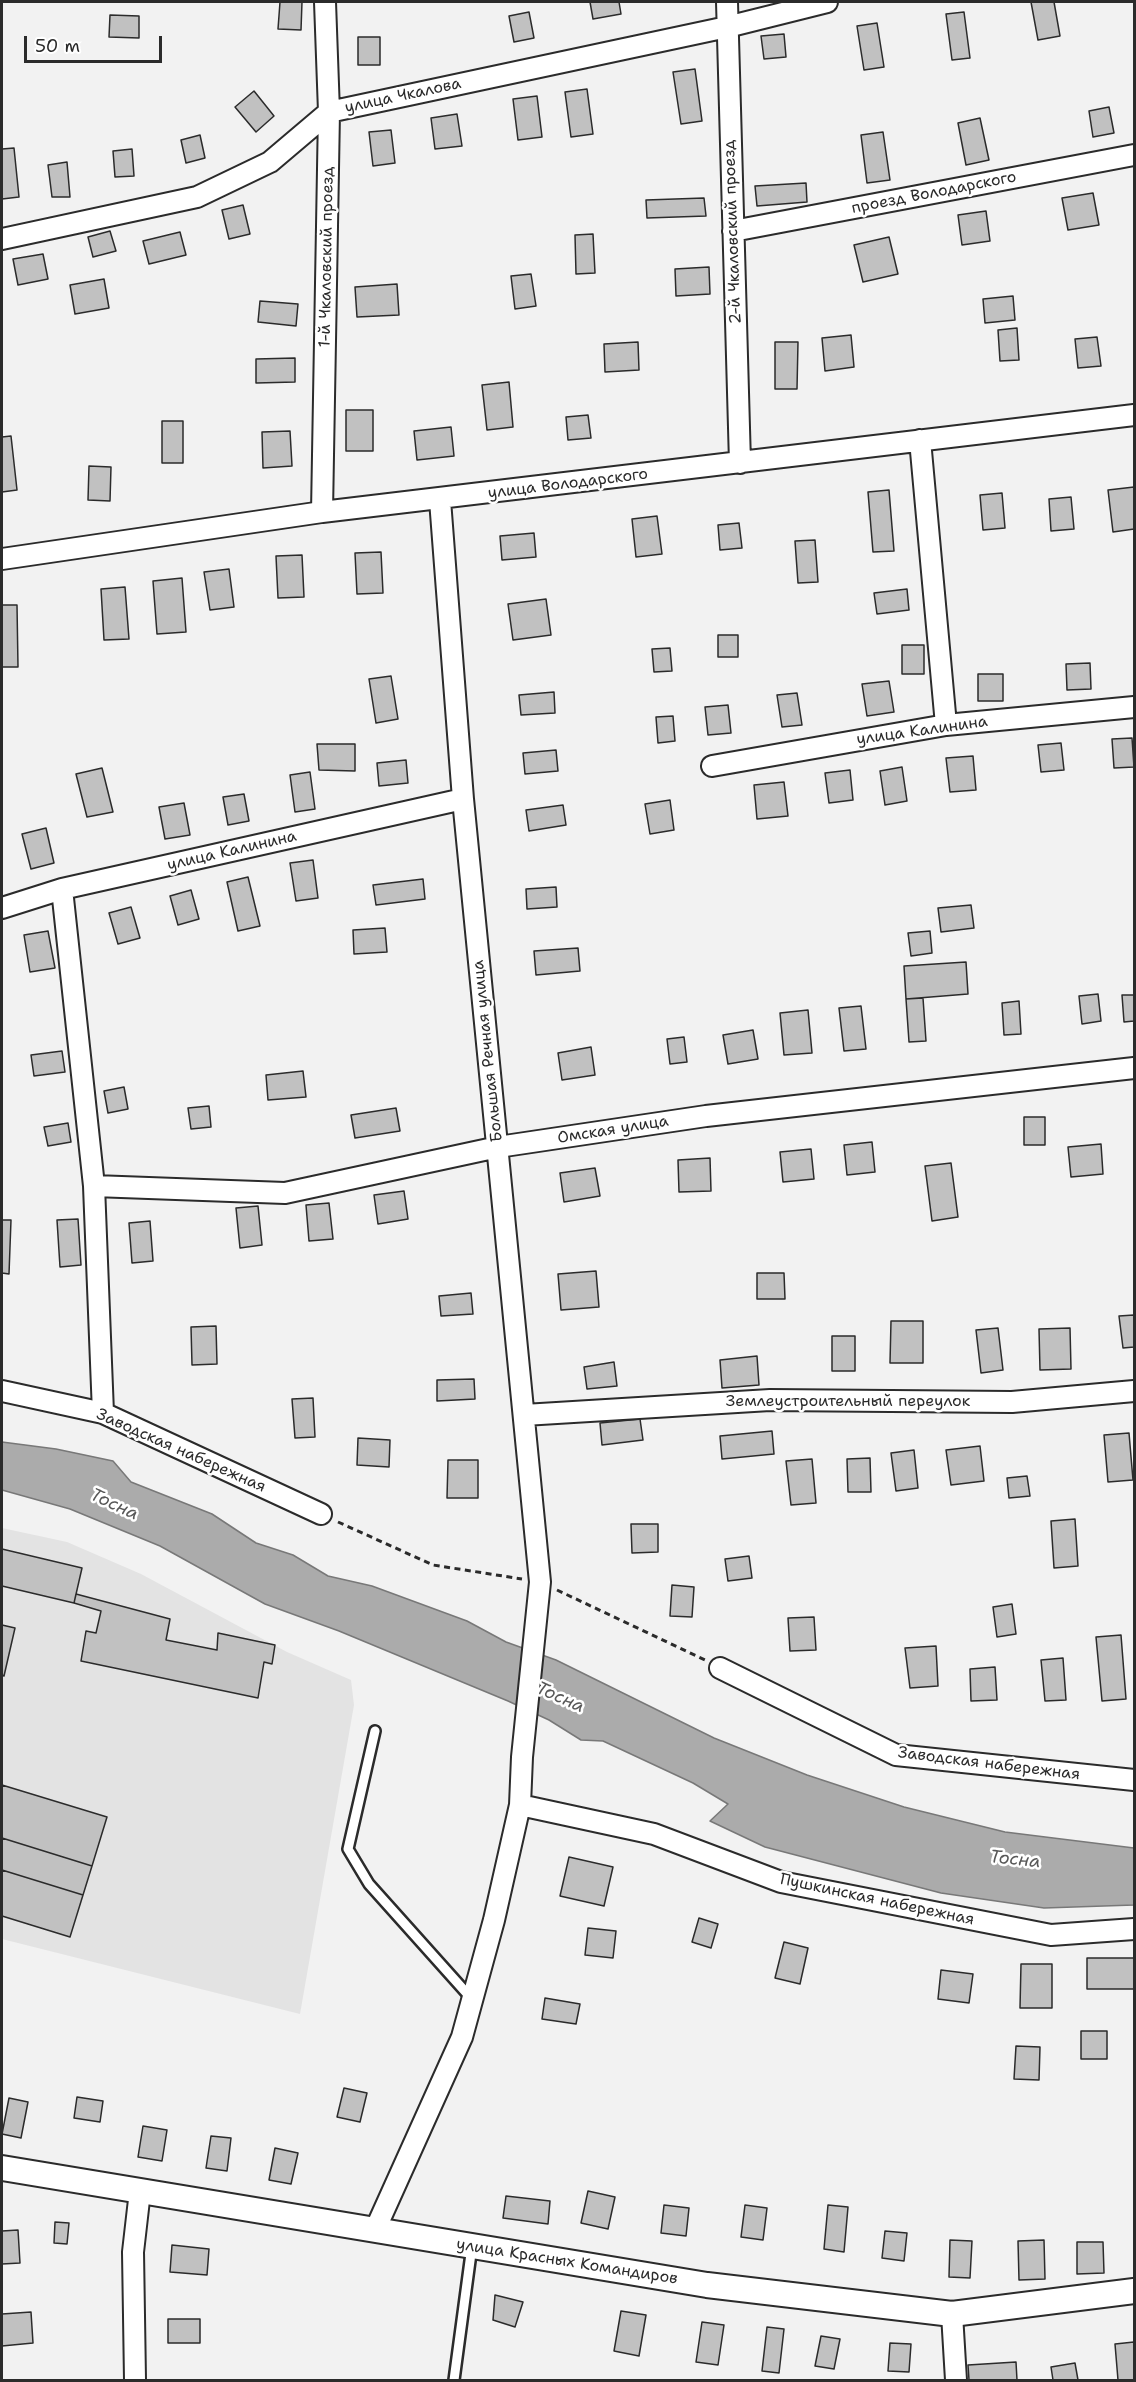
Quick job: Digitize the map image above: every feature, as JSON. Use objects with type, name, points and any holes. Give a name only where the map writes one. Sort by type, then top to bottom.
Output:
[{"type":"street","name":"1-й Чкаловский проезд","points":[[322,513],[329,112],[325,2]]},
{"type":"street","name":"2-й Чкаловский проезд","points":[[727,2],[740,463]]},
{"type":"street","name":"улица Чкалова","points":[[2,239],[197,197],[270,162],[329,112],[727,27],[828,2]]},
{"type":"street","name":"проезд Володарского","points":[[733,231],[1134,155]]},
{"type":"street","name":"улица Володарского","points":[[2,559],[322,513],[1134,415]]},
{"type":"street","points":[[920,440],[946,725]]},
{"type":"street","name":"Большая Речная улица","points":[[375,2230],[462,2037],[494,1920],[520,1805],[522,1756],[540,1582],[463,799],[440,500]]},
{"type":"street","name":"улица Калинина","points":[[712,766],[946,725],[1134,707]]},
{"type":"street","name":"улица Калинина","points":[[2,908],[62,889],[463,799]]},
{"type":"street","points":[[62,889],[94,1186],[103,1413]]},
{"type":"street","name":"Омская улица","points":[[94,1186],[285,1193],[498,1148],[706,1116],[1134,1068]]},
{"type":"street","name":"Заводская набережная","points":[[2,1391],[103,1413],[321,1514]]},
{"type":"street","name":"Землеустроительный переулок","points":[[525,1415],[770,1400],[1012,1402],[1134,1391]]},
{"type":"street","name":"Заводская набережная","points":[[720,1668],[896,1755],[1134,1780]]},
{"type":"street","name":"Пушкинская набережная","points":[[520,1805],[654,1834],[781,1882],[1051,1935],[1134,1929]]},
{"type":"street","name":"улица Красных Командиров","points":[[2,2168],[707,2284],[952,2314],[1134,2291]]},
{"type":"street","points":[[135,2380],[133,2252],[140,2191]]},
{"type":"street","points":[[952,2314],[956,2380]]},
{"type":"lane","points":[[375,1731],[348,1849],[369,1884],[472,2000]]},
{"type":"lane","points":[[454,2380],[472,2246]]},
{"type":"shaded area","points":[[2,1528],[67,1542],[141,1574],[287,1652],[351,1680],[354,1705],[300,2014],[2,1939]]},
{"type":"water","name":"Тосна","points":[[2,1442],[56,1449],[113,1461],[131,1482],[212,1514],[256,1543],[293,1555],[328,1576],[372,1586],[467,1621],[506,1642],[556,1660],[714,1738],[807,1775],[904,1807],[1005,1832],[1134,1848],[1134,1905],[1044,1908],[941,1893],[765,1847],[710,1821],[728,1804],[693,1783],[603,1741],[581,1740],[549,1720],[508,1701],[339,1631],[265,1604],[160,1546],[70,1509],[2,1490]]},
{"type":"building","points":[[280,2],[302,2],[301,30],[278,29]]},
{"type":"building","points":[[590,2],[619,2],[621,14],[593,19]]},
{"type":"building","points":[[1031,2],[1054,2],[1060,36],[1038,40]]},
{"type":"building","points":[[529,12],[534,38],[514,42],[509,16]]},
{"type":"building","points":[[964,12],[970,58],[952,60],[946,14]]},
{"type":"building","points":[[110,15],[139,16],[139,38],[109,37]]},
{"type":"building","points":[[877,23],[884,67],[864,70],[857,26]]},
{"type":"building","points":[[784,34],[786,57],[764,59],[761,36]]},
{"type":"building","points":[[358,37],[380,37],[380,65],[358,65]]},
{"type":"building","points":[[695,69],[702,121],[681,124],[673,72]]},
{"type":"building","points":[[587,89],[593,134],[571,137],[565,92]]},
{"type":"building","points":[[254,91],[274,116],[256,132],[235,107]]},
{"type":"building","points":[[537,96],[542,137],[518,140],[513,99]]},
{"type":"building","points":[[1109,107],[1114,133],[1093,137],[1089,111]]},
{"type":"building","points":[[457,114],[462,146],[435,149],[431,118]]},
{"type":"building","points":[[980,118],[989,160],[966,165],[958,123]]},
{"type":"building","points":[[391,130],[395,163],[373,166],[369,132]]},
{"type":"building","points":[[883,132],[890,180],[867,183],[861,135]]},
{"type":"building","points":[[200,135],[205,158],[186,163],[181,140]]},
{"type":"building","points":[[14,148],[19,197],[2,199],[2,149]]},
{"type":"building","points":[[132,149],[134,176],[115,177],[113,151]]},
{"type":"building","points":[[67,162],[70,197],[52,197],[48,165]]},
{"type":"building","points":[[806,183],[807,202],[757,206],[755,186]]},
{"type":"building","points":[[1093,193],[1099,225],[1068,230],[1062,198]]},
{"type":"building","points":[[704,198],[706,216],[647,218],[646,200]]},
{"type":"building","points":[[243,205],[250,234],[229,239],[222,210]]},
{"type":"building","points":[[986,211],[990,241],[962,245],[958,215]]},
{"type":"building","points":[[110,231],[116,251],[93,257],[88,237]]},
{"type":"building","points":[[180,232],[186,255],[149,264],[143,241]]},
{"type":"building","points":[[593,234],[595,273],[576,274],[575,235]]},
{"type":"building","points":[[889,237],[898,274],[863,282],[854,245]]},
{"type":"building","points":[[43,254],[48,279],[18,285],[13,259]]},
{"type":"building","points":[[709,267],[710,294],[676,296],[675,269]]},
{"type":"building","points":[[531,274],[536,306],[515,309],[511,276]]},
{"type":"building","points":[[104,279],[109,308],[75,314],[70,285]]},
{"type":"building","points":[[397,284],[399,315],[357,317],[355,287]]},
{"type":"building","points":[[1013,296],[1015,320],[985,323],[983,299]]},
{"type":"building","points":[[260,301],[298,304],[296,326],[258,322]]},
{"type":"building","points":[[1017,328],[1019,360],[1000,361],[998,330]]},
{"type":"building","points":[[851,335],[854,367],[825,371],[822,338]]},
{"type":"building","points":[[1097,337],[1101,366],[1078,368],[1075,339]]},
{"type":"building","points":[[638,342],[639,370],[605,372],[604,344]]},
{"type":"building","points":[[775,342],[798,342],[797,389],[775,389]]},
{"type":"building","points":[[295,358],[295,382],[256,383],[256,359]]},
{"type":"building","points":[[509,382],[513,427],[487,430],[482,385]]},
{"type":"building","points":[[346,410],[373,410],[373,451],[346,451]]},
{"type":"building","points":[[588,415],[591,438],[568,440],[566,417]]},
{"type":"building","points":[[162,421],[183,421],[183,463],[162,463]]},
{"type":"building","points":[[451,427],[454,456],[417,460],[414,431]]},
{"type":"building","points":[[290,431],[292,466],[263,468],[262,432]]},
{"type":"building","points":[[11,436],[17,490],[2,492],[2,437]]},
{"type":"building","points":[[89,466],[111,467],[110,501],[88,500]]},
{"type":"building","points":[[1134,487],[1134,529],[1113,532],[1108,490]]},
{"type":"building","points":[[889,490],[894,551],[873,552],[868,492]]},
{"type":"building","points":[[1002,493],[1005,528],[983,530],[980,495]]},
{"type":"building","points":[[1071,497],[1074,529],[1051,531],[1049,499]]},
{"type":"building","points":[[657,516],[662,554],[636,557],[632,519]]},
{"type":"building","points":[[739,523],[742,548],[720,550],[718,525]]},
{"type":"building","points":[[534,533],[536,557],[502,560],[500,536]]},
{"type":"building","points":[[815,540],[818,582],[798,583],[795,541]]},
{"type":"building","points":[[381,552],[383,593],[357,594],[355,553]]},
{"type":"building","points":[[302,555],[304,597],[278,598],[276,556]]},
{"type":"building","points":[[229,569],[234,607],[210,610],[204,572]]},
{"type":"building","points":[[182,578],[186,632],[157,634],[153,581]]},
{"type":"building","points":[[125,587],[129,639],[104,640],[101,589]]},
{"type":"building","points":[[907,589],[909,610],[877,614],[874,593]]},
{"type":"building","points":[[546,599],[551,635],[513,640],[508,604]]},
{"type":"building","points":[[2,605],[17,605],[18,667],[2,667]]},
{"type":"building","points":[[718,635],[738,635],[738,657],[718,657]]},
{"type":"building","points":[[902,645],[924,645],[924,674],[902,674]]},
{"type":"building","points":[[670,648],[672,671],[654,672],[652,649]]},
{"type":"building","points":[[1090,663],[1091,689],[1067,690],[1066,664]]},
{"type":"building","points":[[978,674],[1003,674],[1003,701],[978,701]]},
{"type":"building","points":[[391,676],[398,719],[376,723],[369,679]]},
{"type":"building","points":[[889,681],[894,712],[867,716],[862,684]]},
{"type":"building","points":[[554,692],[555,713],[521,715],[519,695]]},
{"type":"building","points":[[797,693],[802,725],[782,727],[777,695]]},
{"type":"building","points":[[728,705],[731,733],[708,735],[705,707]]},
{"type":"building","points":[[673,716],[675,741],[658,743],[656,717]]},
{"type":"building","points":[[1132,738],[1134,767],[1114,768],[1112,739]]},
{"type":"building","points":[[1061,743],[1064,770],[1041,772],[1038,745]]},
{"type":"building","points":[[317,744],[355,744],[355,771],[319,770]]},
{"type":"building","points":[[556,750],[558,771],[525,774],[523,753]]},
{"type":"building","points":[[973,756],[976,790],[950,792],[946,758]]},
{"type":"building","points":[[406,760],[408,783],[379,786],[377,763]]},
{"type":"building","points":[[902,767],[907,801],[885,805],[880,771]]},
{"type":"building","points":[[102,768],[113,812],[87,817],[76,774]]},
{"type":"building","points":[[850,770],[853,800],[829,803],[825,773]]},
{"type":"building","points":[[310,772],[315,809],[295,812],[290,775]]},
{"type":"building","points":[[784,782],[788,816],[757,819],[754,785]]},
{"type":"building","points":[[244,794],[249,821],[228,825],[223,797]]},
{"type":"building","points":[[670,800],[674,830],[650,834],[645,804]]},
{"type":"building","points":[[184,803],[190,835],[165,839],[159,807]]},
{"type":"building","points":[[563,805],[566,825],[529,831],[526,810]]},
{"type":"building","points":[[46,828],[54,863],[31,869],[22,834]]},
{"type":"building","points":[[313,860],[318,898],[296,901],[290,863]]},
{"type":"building","points":[[248,877],[260,926],[238,931],[227,882]]},
{"type":"building","points":[[423,879],[425,899],[376,905],[373,885]]},
{"type":"building","points":[[556,887],[557,907],[527,909],[526,889]]},
{"type":"building","points":[[191,890],[199,919],[178,925],[170,896]]},
{"type":"building","points":[[971,905],[974,928],[941,932],[938,908]]},
{"type":"building","points":[[131,907],[140,938],[118,944],[109,913]]},
{"type":"building","points":[[385,928],[387,952],[354,954],[353,930]]},
{"type":"building","points":[[48,931],[55,968],[30,972],[24,935]]},
{"type":"building","points":[[930,931],[932,953],[911,956],[908,933]]},
{"type":"building","points":[[578,948],[580,971],[536,975],[534,951]]},
{"type":"building","points":[[966,962],[968,994],[906,999],[904,966]]},
{"type":"building","points":[[1098,994],[1101,1021],[1082,1024],[1079,996]]},
{"type":"building","points":[[1122,995],[1134,995],[1134,1021],[1124,1022]]},
{"type":"building","points":[[923,998],[926,1041],[909,1042],[906,999]]},
{"type":"building","points":[[1019,1001],[1021,1034],[1004,1035],[1002,1003]]},
{"type":"building","points":[[861,1006],[866,1049],[844,1051],[839,1008]]},
{"type":"building","points":[[808,1010],[812,1053],[784,1055],[780,1013]]},
{"type":"building","points":[[753,1030],[758,1059],[728,1064],[723,1035]]},
{"type":"building","points":[[684,1037],[687,1062],[670,1064],[667,1039]]},
{"type":"building","points":[[591,1047],[595,1075],[562,1080],[558,1053]]},
{"type":"building","points":[[62,1051],[65,1072],[34,1076],[31,1055]]},
{"type":"building","points":[[303,1071],[306,1097],[268,1100],[266,1075]]},
{"type":"building","points":[[124,1087],[128,1109],[108,1113],[104,1091]]},
{"type":"building","points":[[209,1106],[211,1127],[191,1129],[188,1108]]},
{"type":"building","points":[[396,1108],[400,1131],[355,1138],[351,1115]]},
{"type":"building","points":[[1024,1117],[1045,1117],[1045,1145],[1024,1145]]},
{"type":"building","points":[[68,1123],[71,1142],[48,1146],[44,1127]]},
{"type":"building","points":[[872,1142],[875,1172],[847,1175],[844,1145]]},
{"type":"building","points":[[1101,1144],[1103,1174],[1071,1177],[1068,1147]]},
{"type":"building","points":[[811,1149],[814,1179],[783,1182],[780,1152]]},
{"type":"building","points":[[710,1158],[711,1191],[679,1192],[678,1160]]},
{"type":"building","points":[[951,1163],[958,1217],[932,1221],[925,1166]]},
{"type":"building","points":[[595,1168],[600,1196],[564,1202],[560,1173]]},
{"type":"building","points":[[404,1191],[408,1219],[378,1224],[374,1195]]},
{"type":"building","points":[[329,1203],[333,1239],[309,1241],[306,1205]]},
{"type":"building","points":[[258,1206],[262,1245],[240,1248],[236,1208]]},
{"type":"building","points":[[78,1219],[81,1265],[60,1267],[57,1220]]},
{"type":"building","points":[[2,1220],[11,1220],[9,1274],[2,1273]]},
{"type":"building","points":[[150,1221],[153,1261],[132,1263],[129,1223]]},
{"type":"building","points":[[596,1271],[599,1307],[561,1310],[558,1274]]},
{"type":"building","points":[[757,1273],[784,1273],[785,1299],[757,1299]]},
{"type":"building","points":[[471,1293],[473,1314],[441,1316],[439,1296]]},
{"type":"building","points":[[1134,1315],[1134,1347],[1123,1348],[1119,1316]]},
{"type":"building","points":[[891,1321],[923,1321],[923,1363],[890,1363]]},
{"type":"building","points":[[216,1326],[217,1364],[192,1365],[191,1327]]},
{"type":"building","points":[[998,1328],[1003,1370],[981,1373],[976,1330]]},
{"type":"building","points":[[1070,1328],[1071,1369],[1040,1370],[1039,1329]]},
{"type":"building","points":[[832,1336],[855,1336],[855,1371],[832,1371]]},
{"type":"building","points":[[757,1356],[759,1385],[722,1388],[720,1360]]},
{"type":"building","points":[[614,1362],[617,1386],[587,1389],[584,1367]]},
{"type":"building","points":[[474,1379],[475,1399],[437,1401],[437,1380]]},
{"type":"building","points":[[313,1398],[315,1437],[295,1438],[292,1399]]},
{"type":"building","points":[[640,1419],[643,1440],[602,1445],[600,1423]]},
{"type":"building","points":[[772,1431],[774,1454],[722,1459],[720,1436]]},
{"type":"building","points":[[1129,1433],[1133,1480],[1108,1482],[1104,1435]]},
{"type":"building","points":[[358,1438],[390,1440],[389,1467],[357,1465]]},
{"type":"building","points":[[980,1446],[984,1481],[951,1485],[946,1450]]},
{"type":"building","points":[[914,1450],[918,1488],[896,1491],[891,1453]]},
{"type":"building","points":[[870,1458],[871,1492],[848,1492],[847,1459]]},
{"type":"building","points":[[812,1459],[816,1503],[791,1505],[786,1461]]},
{"type":"building","points":[[448,1460],[478,1460],[478,1498],[447,1498]]},
{"type":"building","points":[[1027,1476],[1030,1496],[1009,1498],[1007,1478]]},
{"type":"building","points":[[1075,1519],[1078,1566],[1054,1568],[1051,1521]]},
{"type":"building","points":[[631,1524],[658,1524],[658,1552],[632,1553]]},
{"type":"building","points":[[2,1549],[82,1568],[74,1603],[2,1586]]},
{"type":"building","points":[[749,1556],[752,1578],[728,1581],[725,1559]]},
{"type":"building","points":[[672,1585],[694,1587],[692,1617],[670,1616]]},
{"type":"building","points":[[76,1594],[170,1619],[166,1640],[217,1650],[218,1633],[275,1645],[272,1664],[264,1662],[258,1698],[81,1661],[86,1631],[96,1633],[101,1611],[74,1603]]},
{"type":"building","points":[[1012,1604],[1016,1634],[997,1637],[993,1607]]},
{"type":"building","points":[[814,1617],[816,1650],[790,1651],[788,1618]]},
{"type":"building","points":[[2,1625],[15,1628],[4,1676],[2,1675]]},
{"type":"building","points":[[1121,1635],[1126,1699],[1102,1701],[1096,1637]]},
{"type":"building","points":[[936,1646],[938,1686],[910,1688],[905,1648]]},
{"type":"building","points":[[1063,1658],[1066,1700],[1045,1701],[1041,1660]]},
{"type":"building","points":[[995,1667],[997,1700],[971,1701],[970,1669]]},
{"type":"building","points":[[2,1785],[107,1817],[92,1866],[2,1838]]},
{"type":"building","points":[[2,1838],[92,1866],[83,1895],[2,1870]]},
{"type":"building","points":[[569,1857],[613,1867],[604,1906],[560,1896]]},
{"type":"building","points":[[2,1870],[83,1895],[70,1937],[2,1916]]},
{"type":"building","points":[[699,1918],[718,1924],[711,1948],[692,1942]]},
{"type":"building","points":[[588,1928],[616,1931],[613,1958],[585,1955]]},
{"type":"building","points":[[784,1942],[808,1948],[800,1984],[775,1978]]},
{"type":"building","points":[[1087,1958],[1134,1958],[1134,1989],[1087,1989]]},
{"type":"building","points":[[1021,1964],[1052,1964],[1052,2008],[1020,2008]]},
{"type":"building","points":[[941,1970],[973,1974],[969,2003],[938,1999]]},
{"type":"building","points":[[545,1998],[580,2004],[576,2024],[542,2019]]},
{"type":"building","points":[[1081,2031],[1107,2031],[1107,2059],[1081,2059]]},
{"type":"building","points":[[1016,2046],[1040,2047],[1039,2080],[1014,2079]]},
{"type":"building","points":[[344,2088],[367,2093],[360,2122],[337,2117]]},
{"type":"building","points":[[77,2097],[103,2101],[100,2122],[74,2118]]},
{"type":"building","points":[[9,2098],[28,2102],[21,2138],[2,2134]]},
{"type":"building","points":[[143,2126],[167,2130],[162,2161],[138,2157]]},
{"type":"building","points":[[211,2136],[231,2138],[227,2171],[206,2168]]},
{"type":"building","points":[[275,2148],[298,2153],[291,2184],[269,2180]]},
{"type":"building","points":[[588,2191],[615,2197],[608,2229],[581,2223]]},
{"type":"building","points":[[506,2196],[550,2201],[548,2224],[503,2218]]},
{"type":"building","points":[[664,2205],[689,2208],[686,2236],[661,2233]]},
{"type":"building","points":[[745,2205],[767,2208],[763,2240],[741,2237]]},
{"type":"building","points":[[828,2205],[848,2207],[844,2252],[824,2249]]},
{"type":"building","points":[[55,2222],[69,2223],[67,2244],[54,2243]]},
{"type":"building","points":[[18,2230],[20,2263],[2,2264],[2,2231]]},
{"type":"building","points":[[885,2231],[907,2233],[904,2261],[882,2258]]},
{"type":"building","points":[[950,2240],[972,2241],[970,2278],[949,2277]]},
{"type":"building","points":[[1044,2240],[1045,2279],[1019,2280],[1018,2241]]},
{"type":"building","points":[[1077,2242],[1103,2242],[1104,2273],[1077,2274]]},
{"type":"building","points":[[172,2245],[209,2249],[207,2275],[170,2272]]},
{"type":"building","points":[[495,2295],[523,2302],[515,2327],[493,2320]]},
{"type":"building","points":[[621,2311],[646,2315],[639,2356],[614,2351]]},
{"type":"building","points":[[31,2312],[33,2343],[2,2346],[2,2314]]},
{"type":"building","points":[[168,2319],[200,2319],[200,2343],[168,2343]]},
{"type":"building","points":[[702,2322],[724,2325],[718,2365],[696,2362]]},
{"type":"building","points":[[767,2327],[784,2329],[779,2373],[762,2371]]},
{"type":"building","points":[[821,2336],[840,2339],[834,2369],[815,2366]]},
{"type":"building","points":[[1134,2342],[1134,2380],[1118,2380],[1115,2344]]},
{"type":"building","points":[[890,2343],[911,2344],[909,2372],[888,2371]]},
{"type":"building","points":[[1016,2362],[1017,2380],[969,2380],[968,2365]]},
{"type":"building","points":[[1075,2363],[1078,2380],[1053,2380],[1051,2367]]}]
